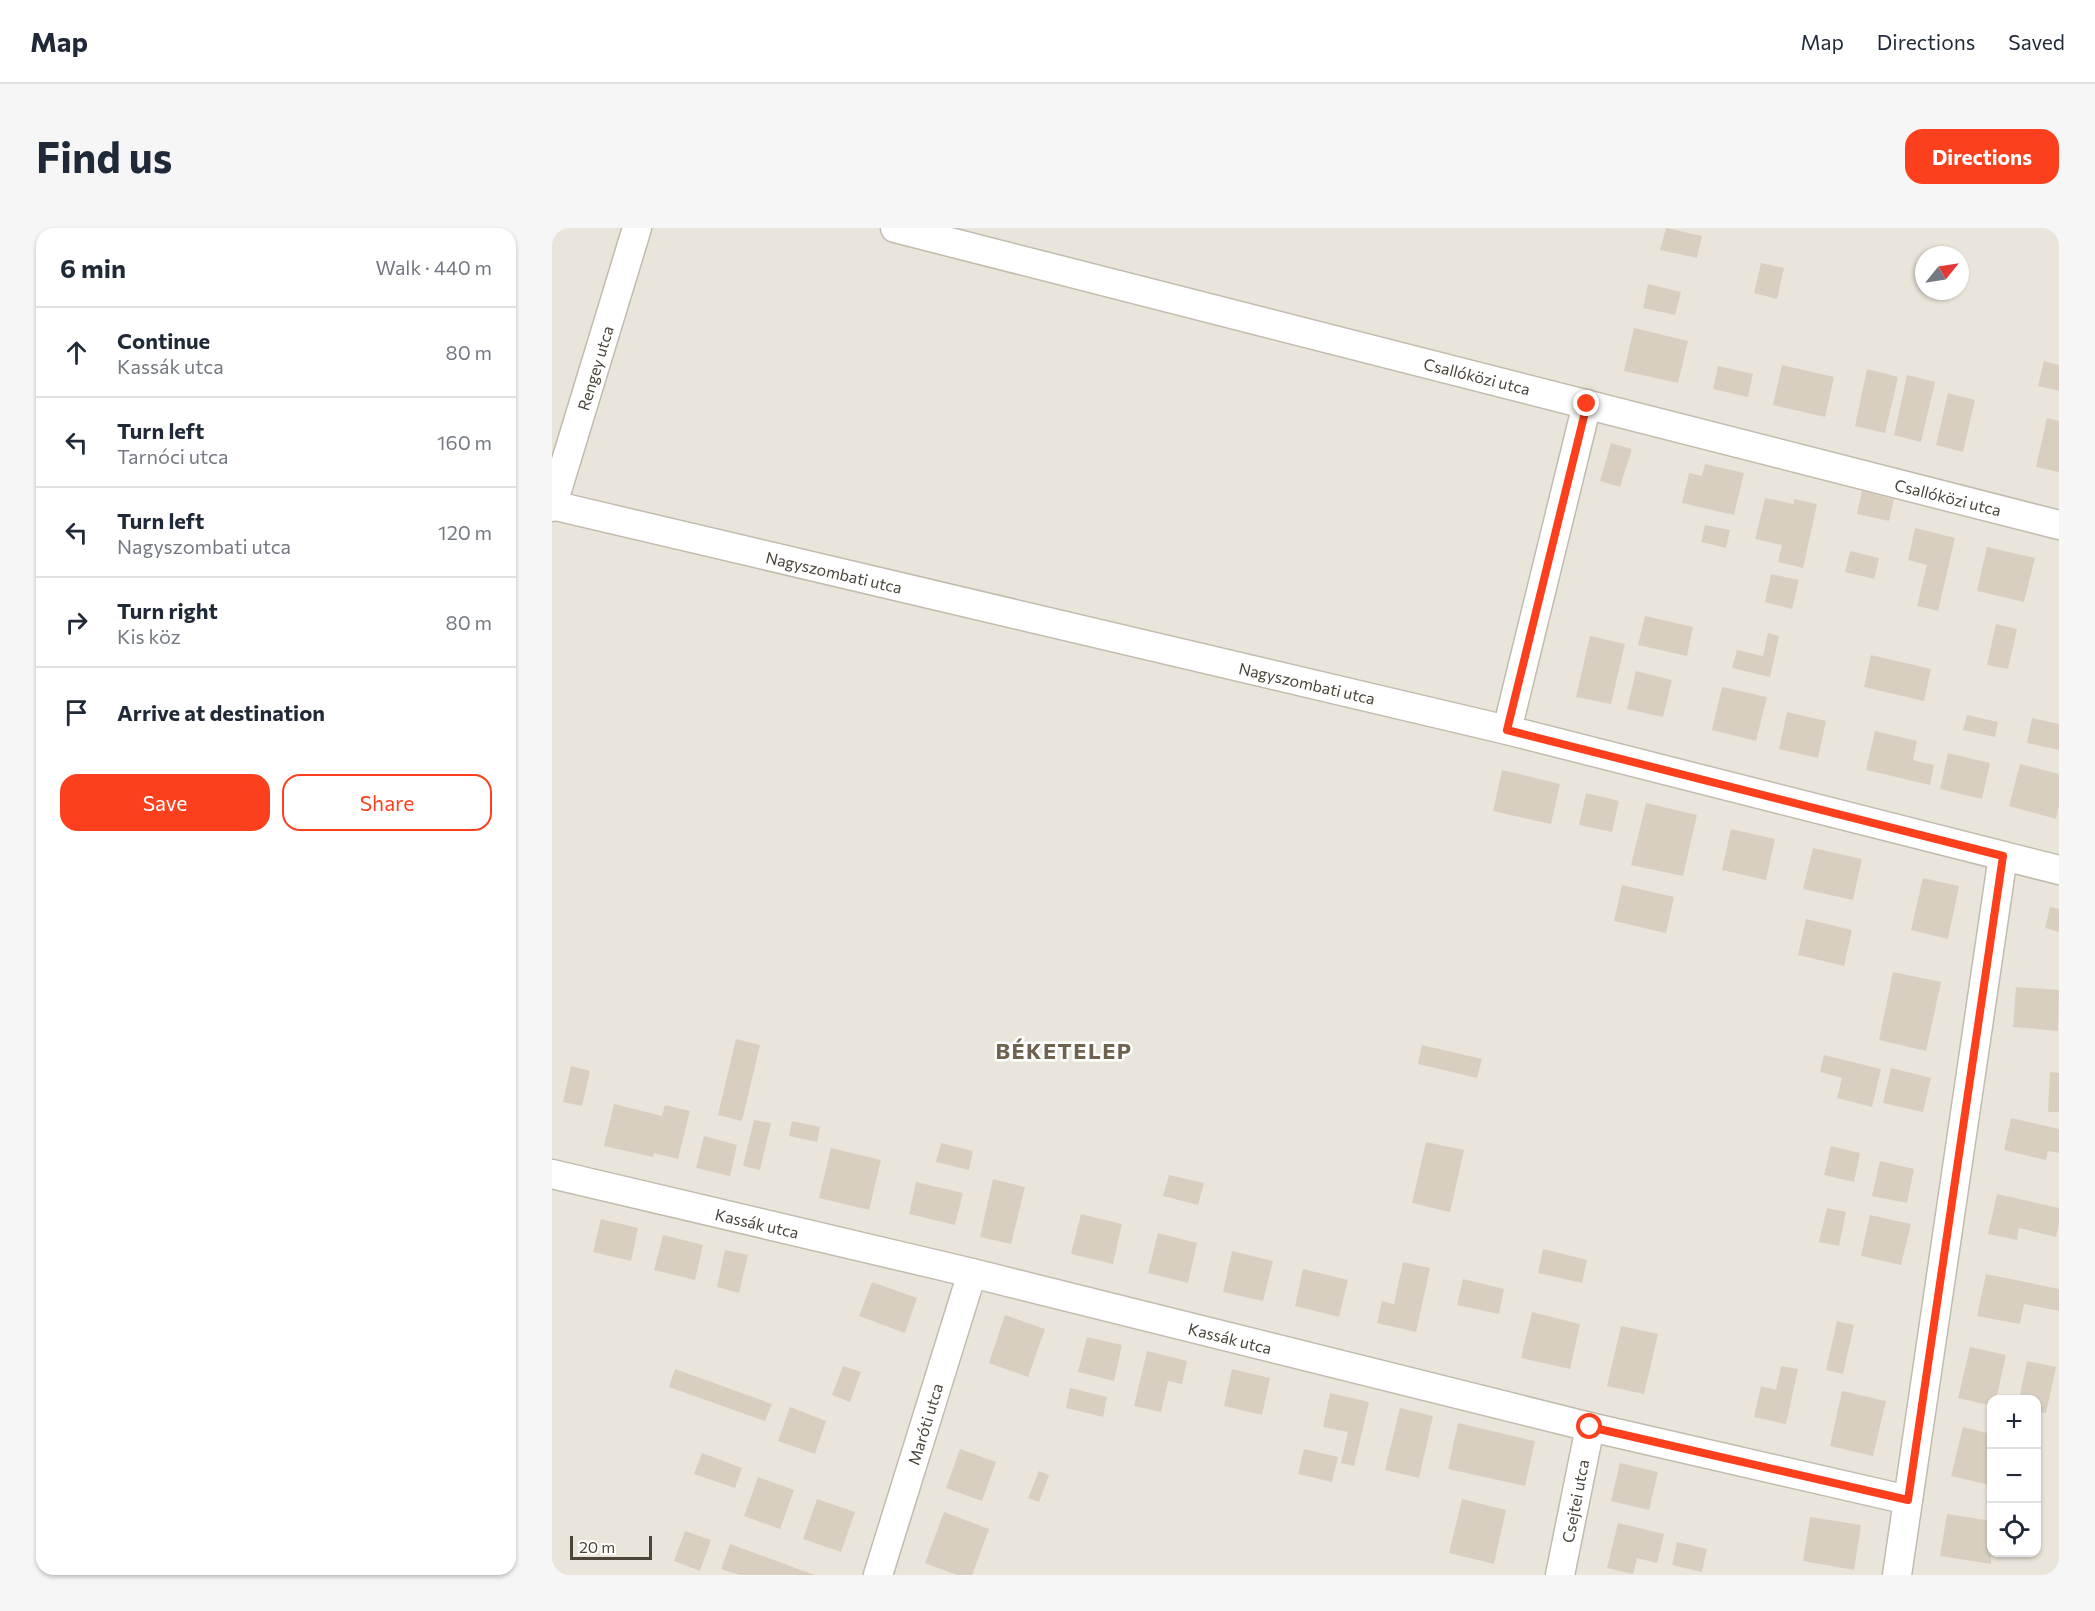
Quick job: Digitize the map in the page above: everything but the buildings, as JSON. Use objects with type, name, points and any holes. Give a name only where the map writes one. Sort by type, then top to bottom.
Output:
[{"type":"street","name":"Rengey utca","points":[[552,506],[637,228]]},
{"type":"street","name":"Csallóközi utca","points":[[895,228],[2059,525]]},
{"type":"street","points":[[1507,730],[1587,404]]},
{"type":"street","name":"Nagyszombati utca","points":[[552,506],[1507,730],[2059,870]]},
{"type":"street","points":[[1896,1575],[2003,856]]},
{"type":"street","name":"Kassák utca","points":[[552,1174],[972,1273],[1590,1427],[1908,1500]]},
{"type":"street","name":"Maróti utca","points":[[878,1575],[972,1273]]},
{"type":"street","name":"Csejtei utca","points":[[1560,1575],[1590,1427]]},
{"type":"shaded area","points":[[552,228],[2059,228],[2059,1575],[552,1575]]},
{"type":"district","name":"BÉKETELEP","points":[[1064,1050]]},
{"type":"route","points":[[1587,404],[1507,730],[2003,856],[1908,1500],[1590,1427]]}]
